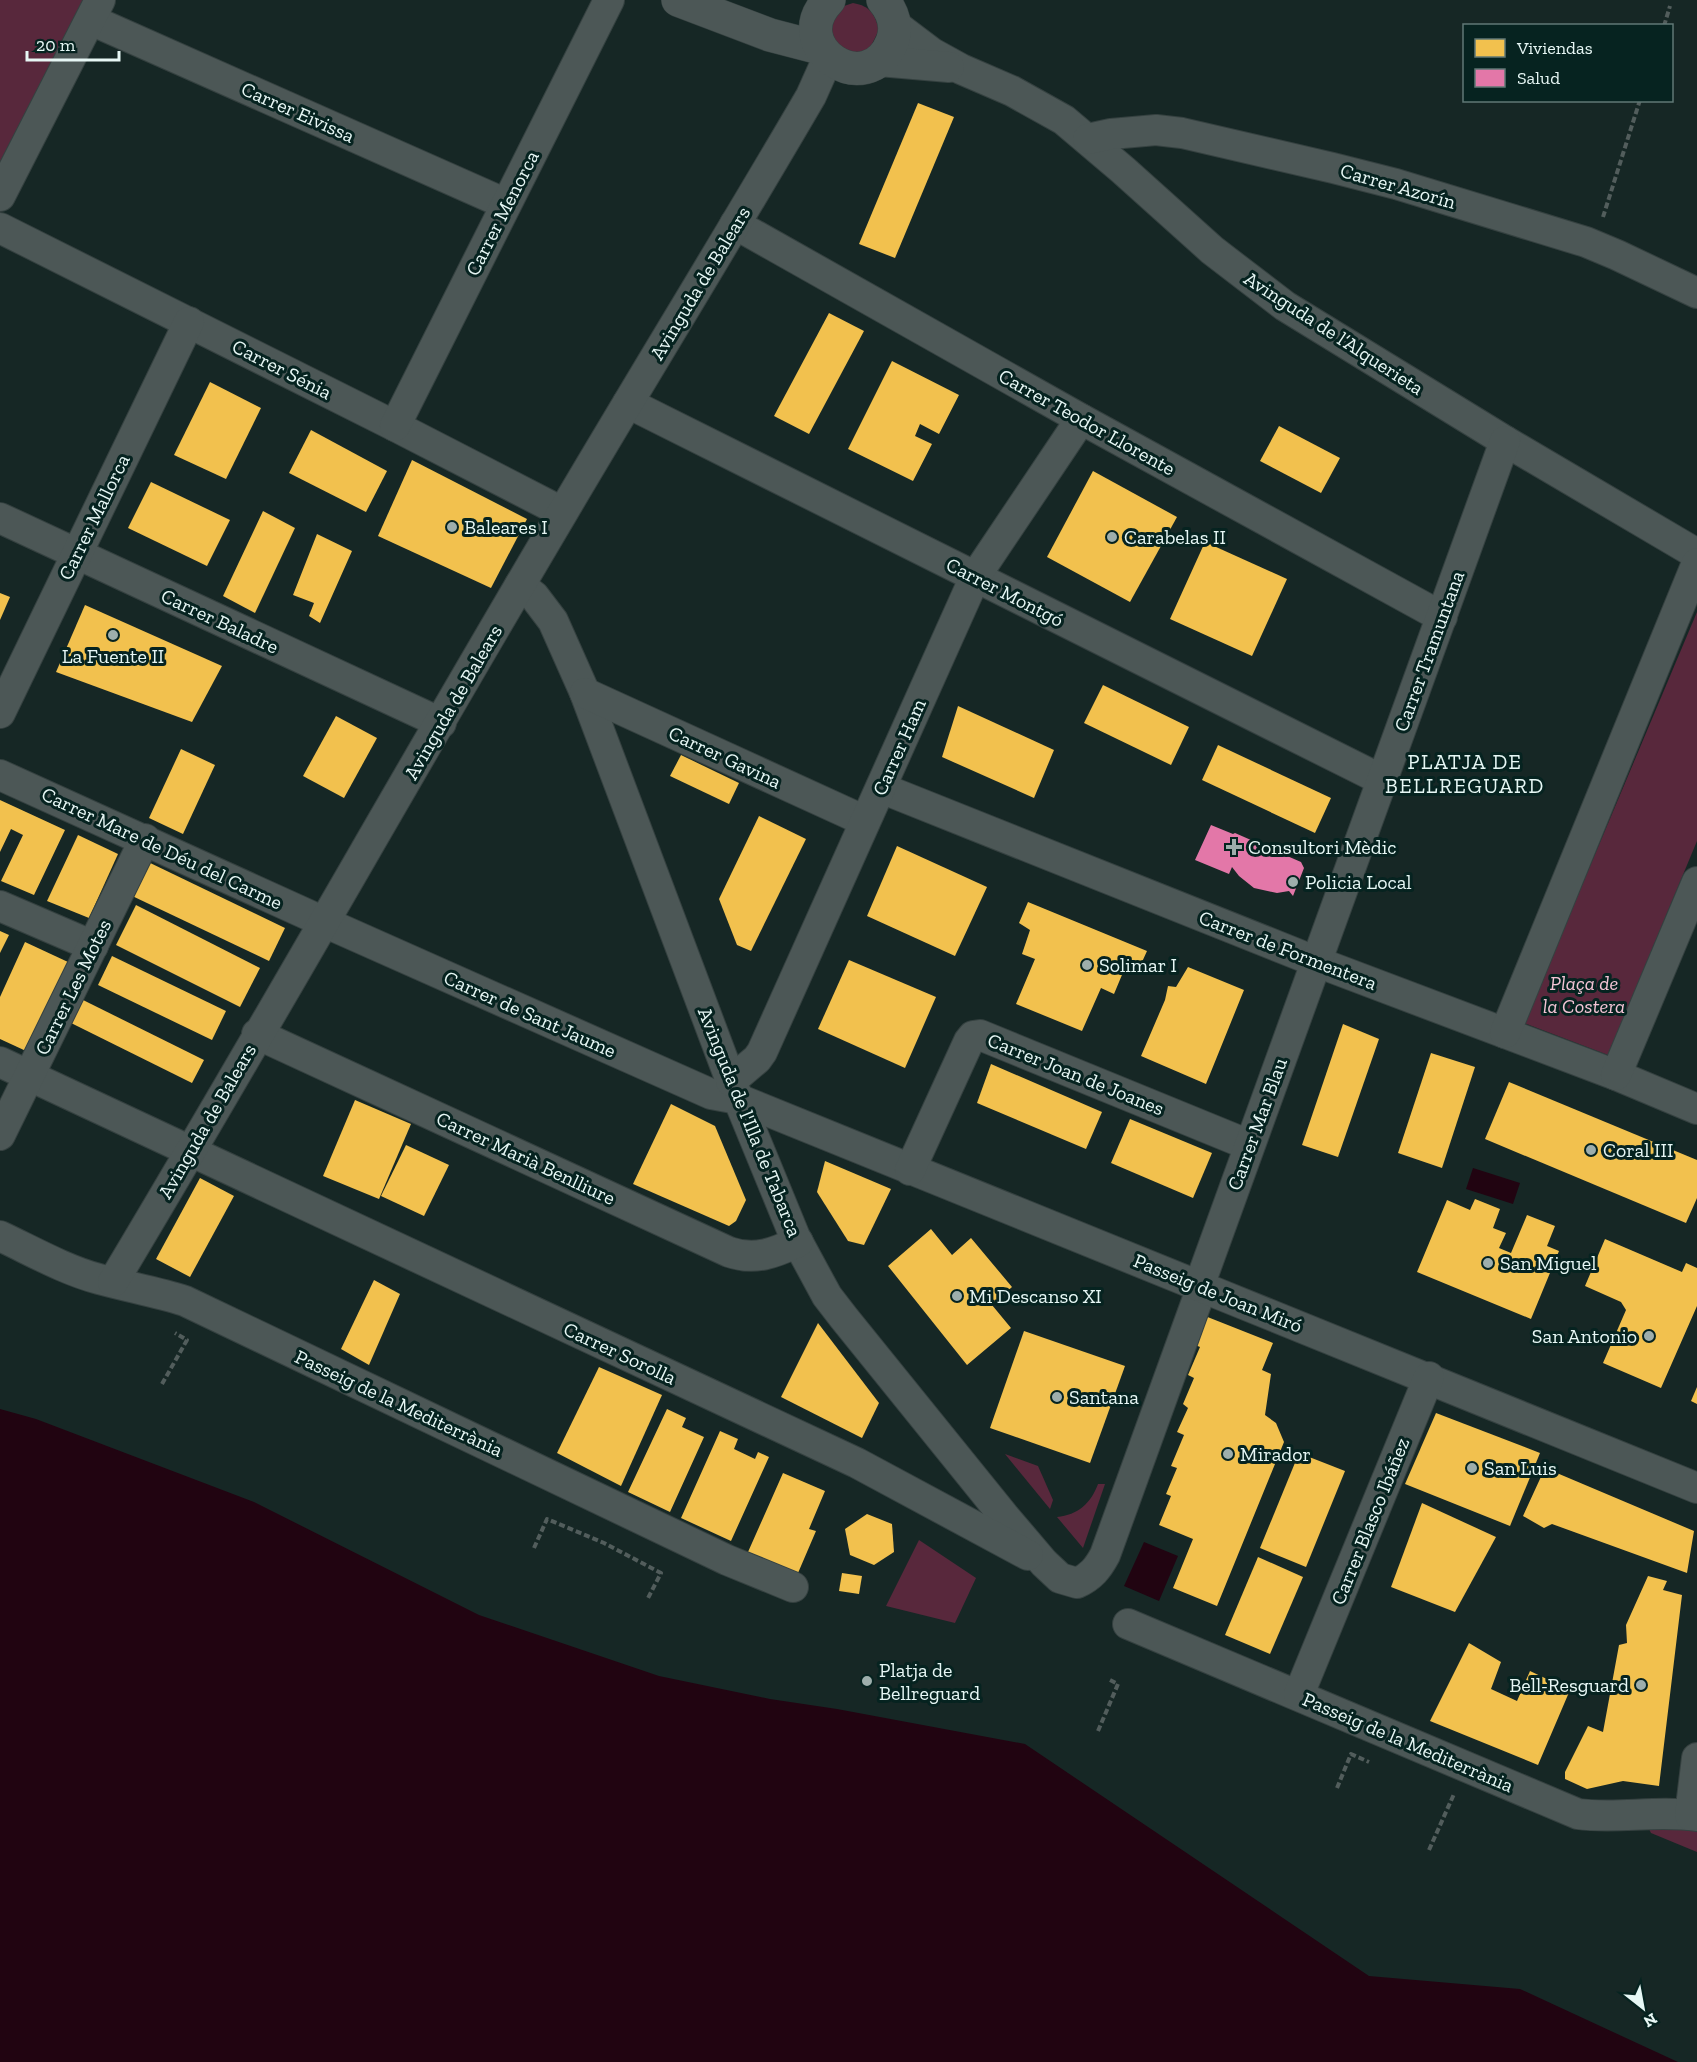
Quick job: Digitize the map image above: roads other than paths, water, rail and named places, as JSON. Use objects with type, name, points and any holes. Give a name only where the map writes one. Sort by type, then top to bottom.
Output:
[{"type":"street","name":"Carrer Menorca","points":[[395,426],[609,0]]},
{"type":"street","points":[[678,0],[770,35],[845,59],[961,69]]},
{"type":"street","points":[[736,22],[801,17],[824,6]]},
{"type":"street","points":[[824,6],[816,30],[845,59]]},
{"type":"street","points":[[845,59],[888,52],[894,39],[890,9]]},
{"type":"street","points":[[890,9],[917,43],[961,69]]},
{"type":"street","name":"Carrer Eivissa","points":[[96,10],[506,204]]},
{"type":"street","points":[[0,196],[96,10]]},
{"type":"street","name":"Avinguda de Balears","points":[[113,1282],[191,1152],[257,1034],[441,723],[562,512],[816,86],[845,59]]},
{"type":"street","name":"Avinguda de l’Alquerieta","points":[[961,69],[1020,95],[1064,120],[1212,250],[1268,294],[1505,441],[1697,554]]},
{"type":"street","name":"Carrer Azorín","points":[[1088,139],[1111,134],[1156,130],[1182,132],[1396,184],[1594,245],[1697,293]]},
{"type":"street","name":"Carrer Teodor Llorente","points":[[735,224],[1081,419],[1442,617]]},
{"type":"street","name":"Carrer Sénia","points":[[0,228],[562,512]]},
{"type":"street","name":"Carrer Mallorca","points":[[0,713],[189,322]]},
{"type":"street","name":"Carrer Montgó","points":[[628,403],[1382,780]]},
{"type":"street","name":"Carrer Ham","points":[[735,1090],[762,1052],[975,577],[1081,419]]},
{"type":"street","name":"Carrer Tramuntana","points":[[1317,962],[1505,441]]},
{"type":"street","name":"Carrer Baladre","points":[[0,518],[441,723]]},
{"type":"street","points":[[1505,1033],[1697,563]]},
{"type":"street","name":"Avinguda de l'Illa de Tabarca","points":[[520,585],[534,596],[553,621],[585,693],[735,1090],[798,1242],[827,1296],[1004,1516],[1054,1574],[1077,1583],[1089,1577]]},
{"type":"street","name":"Carrer Gavina","points":[[585,693],[865,821]]},
{"type":"street","name":"Carrer Mare de Déu del Carme","points":[[0,774],[324,922]]},
{"type":"street","name":"Carrer de Formentera","points":[[881,788],[1317,962],[1616,1075],[1697,1109]]},
{"type":"street","name":"Carrer Les Motes","points":[[0,1135],[145,839]]},
{"type":"street","points":[[1616,1075],[1697,882]]},
{"type":"street","points":[[0,906],[93,946]]},
{"type":"street","name":"Carrer de Sant Jaume","points":[[324,922],[711,1094],[735,1090]]},
{"type":"street","name":"Carrer Mar Blau","points":[[1089,1577],[1105,1554],[1249,1145],[1317,962]]},
{"type":"street","name":"Carrer Marià Benlliure","points":[[257,1034],[729,1252],[757,1257],[798,1242]]},
{"type":"street","name":"Carrer Joan de Joanes","points":[[910,1170],[969,1041],[973,1036],[980,1035],[1249,1145]]},
{"type":"street","name":"Carrer Sorolla","points":[[0,1062],[857,1463],[1044,1563]]},
{"type":"street","name":"Passeig de Joan Miró","points":[[735,1090],[910,1170],[1429,1377],[1697,1488]]},
{"type":"street","name":"Passeig de la Mediterrània","points":[[0,1236],[97,1279],[180,1299],[727,1560],[793,1587]]},
{"type":"street","name":"Carrer Blasco Ibáñez","points":[[1299,1694],[1429,1377]]},
{"type":"street","name":"Passeig de la Mediterrània","points":[[1128,1624],[1299,1694],[1578,1814],[1693,1815]]},
{"type":"street","points":[[1693,1815],[1695,1768]]},
{"type":"place","name":"Baleares I","points":[[452,527]]},
{"type":"place","name":"Carabelas II","points":[[1112,537]]},
{"type":"place","name":"La Fuente II","points":[[113,635]]},
{"type":"place","name":"Consultori Mèdic","points":[[1234,847]]},
{"type":"place","name":"Policia Local","points":[[1293,882]]},
{"type":"place","name":"Solimar I","points":[[1087,965]]},
{"type":"place","name":"Coral III","points":[[1591,1150]]},
{"type":"place","name":"San Miguel","points":[[1488,1263]]},
{"type":"place","name":"Mi Descanso XI","points":[[957,1296]]},
{"type":"place","name":"San Antonio","points":[[1649,1336]]},
{"type":"place","name":"Santana","points":[[1057,1397]]},
{"type":"place","name":"Mirador","points":[[1228,1454]]},
{"type":"place","name":"San Luis","points":[[1472,1468]]},
{"type":"place","name":"Platja de Bellreguard","points":[[867,1681]]},
{"type":"place","name":"Bell-Resguard","points":[[1641,1685]]},
{"type":"district","name":"PLATJA DE BELLREGUARD","points":[[1465,774]]},
{"type":"park label","name":"Plaça de la Costera","points":[[1584,994]]}]
